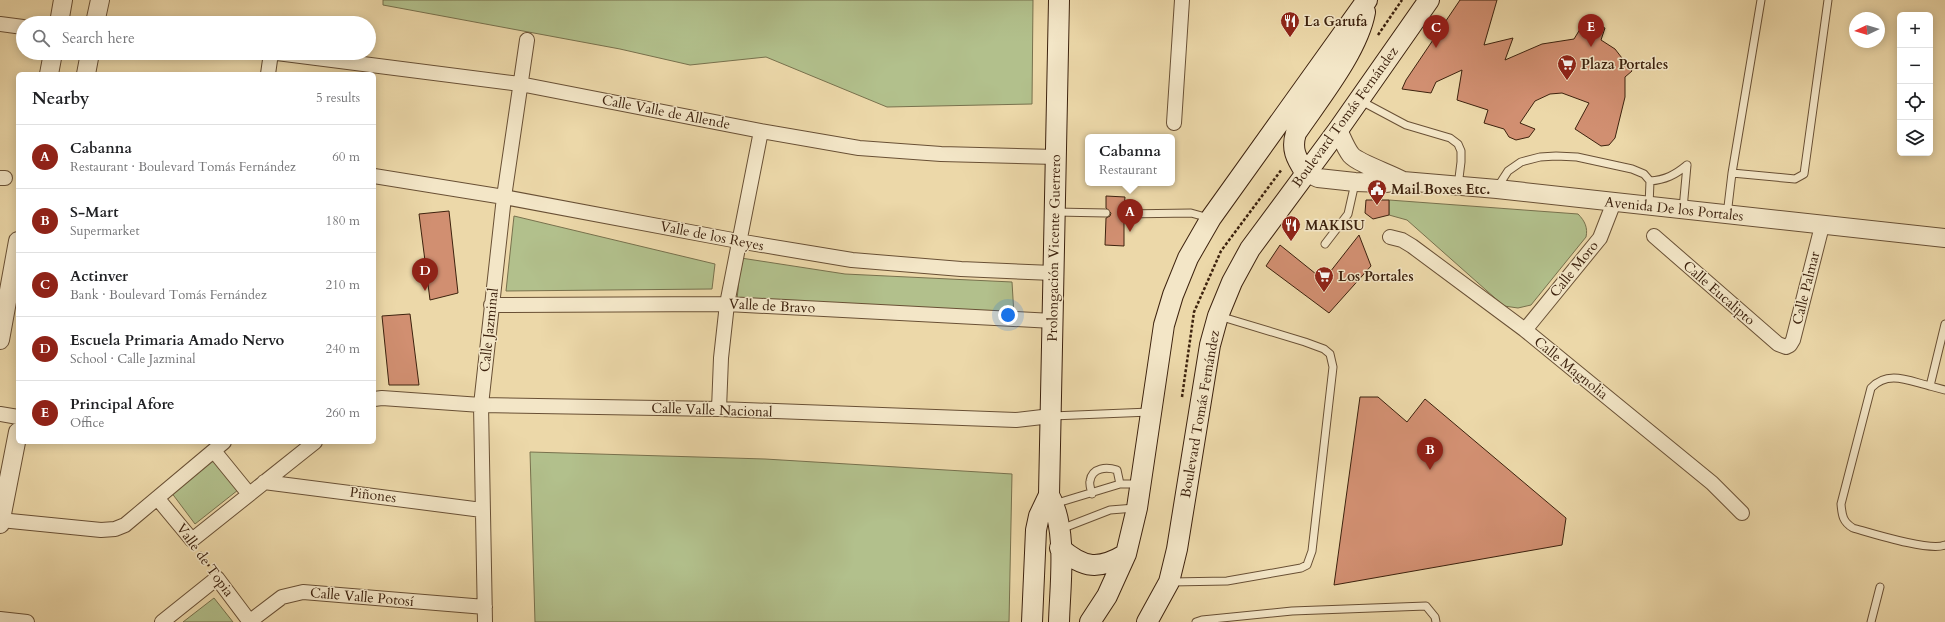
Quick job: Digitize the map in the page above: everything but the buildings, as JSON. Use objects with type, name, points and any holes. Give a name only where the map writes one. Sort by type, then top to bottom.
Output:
[{"type":"main road","name":"Prolongación Vicente Guerrero","points":[[1052,500],[1051,416],[1053,273],[1059,0]]},
{"type":"main road","points":[[1305,172],[1296,159],[1294,151],[1293,143],[1296,133],[1354,47],[1363,23],[1367,0]]},
{"type":"main road","points":[[1090,622],[1107,596],[1126,554],[1137,508],[1164,325],[1173,295],[1188,258],[1211,218],[1367,0]]},
{"type":"main road","name":"Boulevard Tomás Fernández","points":[[1147,622],[1169,582],[1177,549],[1210,345],[1218,316],[1232,282],[1250,249],[1305,172],[1338,130],[1429,0]]},
{"type":"main road","points":[[1052,500],[1060,538],[1059,622]]},
{"type":"main road","points":[[1032,622],[1036,530],[1039,516],[1052,500]]},
{"type":"main road","points":[[1060,538],[1071,557],[1091,566],[1109,563],[1126,554]]},
{"type":"street","points":[[60,16],[63,0]]},
{"type":"street","points":[[97,16],[100,0]]},
{"type":"street","points":[[1174,123],[1182,0]]},
{"type":"street","points":[[0,24],[16,26]]},
{"type":"street","name":"Calle Jazminal","points":[[485,622],[481,405],[504,197],[527,40]]},
{"type":"street","points":[[49,72],[52,60]]},
{"type":"street","points":[[86,72],[89,60]]},
{"type":"street","points":[[268,72],[270,60]]},
{"type":"street","name":"Calle Valle de Allende","points":[[332,60],[520,84],[827,143],[897,152],[1056,157]]},
{"type":"street","name":"Avenida De los Portales","points":[[1338,130],[1351,155],[1358,161],[1391,174],[1403,181]]},
{"type":"street","points":[[719,409],[721,358],[727,304],[738,241],[761,131]]},
{"type":"street","name":"Avenida De los Portales","points":[[1305,172],[1318,178],[1355,182],[1385,183],[1403,181],[1458,187],[1497,189],[1822,226],[1945,238]]},
{"type":"street","name":"Valle de los Reyes","points":[[376,176],[504,197],[738,241],[852,260],[961,269],[1053,273]]},
{"type":"street","name":"Calle Moro","points":[[1525,330],[1600,238],[1614,202]]},
{"type":"street","name":"Calle Palmar","points":[[1786,347],[1790,345],[1793,340],[1822,226]]},
{"type":"street","name":"Calle Eucalipto","points":[[1654,236],[1778,344],[1786,347]]},
{"type":"street","name":"Calle Magnolia","points":[[1390,237],[1402,240],[1412,246],[1525,330],[1712,483],[1742,513]]},
{"type":"street","points":[[0,340],[13,302],[6,273],[16,246]]},
{"type":"street","name":"Valle de Bravo","points":[[491,305],[727,304],[1053,321]]},
{"type":"street","name":"Calle Valle Nacional","points":[[376,399],[481,405],[719,409],[1016,420],[1051,416]]},
{"type":"street","points":[[0,414],[16,417]]},
{"type":"street","points":[[0,524],[16,442]]},
{"type":"street","points":[[192,540],[312,444]]},
{"type":"street","points":[[0,520],[88,529],[115,529],[125,525],[158,499],[219,446],[248,494]]},
{"type":"street","name":"Piñones","points":[[264,482],[482,510]]},
{"type":"street","name":"Valle de Topia","points":[[158,499],[192,540]]},
{"type":"street","points":[[162,622],[217,578]]},
{"type":"street","name":"Valle de Topia","points":[[217,578],[249,622]]},
{"type":"street","name":"Calle Valle Potosí","points":[[249,622],[282,597],[303,592],[484,607]]},
{"type":"street","points":[[0,619],[27,622]]},
{"type":"lane","points":[[1727,215],[1732,174],[1761,0]]},
{"type":"lane","points":[[1732,174],[1795,179],[1804,174],[1828,0]]},
{"type":"lane","points":[[1358,100],[1406,125],[1450,138],[1458,144],[1461,151],[1461,162],[1458,187]]},
{"type":"lane","points":[[1497,189],[1508,171],[1522,162],[1540,157],[1556,156],[1577,158],[1632,169],[1644,174],[1650,181],[1649,206]]},
{"type":"lane","points":[[1650,181],[1662,180],[1677,174],[1686,165],[1683,210]]},
{"type":"lane","points":[[1325,244],[1348,214],[1355,182]]},
{"type":"lane","points":[[1055,212],[1106,213]]},
{"type":"lane","points":[[1124,214],[1191,213],[1211,218]]},
{"type":"lane","points":[[1169,582],[1227,581],[1301,568],[1307,565],[1312,551],[1333,367],[1330,354],[1324,349],[1305,342],[1218,316]]},
{"type":"lane","points":[[1930,386],[1945,324]]},
{"type":"lane","points":[[1945,390],[1896,378],[1884,378],[1877,381],[1871,388],[1841,504],[1842,516],[1846,524],[1852,528],[1924,545],[1940,547],[1945,545]]},
{"type":"lane","points":[[1051,416],[1150,412]]},
{"type":"lane","points":[[1092,494],[1090,481],[1093,474],[1100,469],[1109,467],[1117,470],[1120,484]]},
{"type":"lane","points":[[1052,500],[1092,494],[1120,484],[1140,484]]},
{"type":"lane","points":[[1060,538],[1110,510],[1137,508]]},
{"type":"lane","points":[[1871,622],[1880,587]]},
{"type":"lane","points":[[1196,622],[1202,620],[1292,612],[1426,606],[1435,617],[1436,622]]},
{"type":"path","name":"Valle de Topia","points":[[192,540],[217,578]]},
{"type":"green space","points":[[383,0],[1033,0],[1032,104],[887,107],[766,57],[690,65],[620,49],[383,5]]},
{"type":"green space","points":[[1389,200],[1578,214],[1585,225],[1587,231],[1586,237],[1531,305],[1518,308],[1504,306],[1407,220],[1389,215]]},
{"type":"green space","points":[[514,216],[715,264],[712,289],[506,291]]},
{"type":"green space","points":[[741,258],[845,274],[1012,282],[1014,315],[737,300]]},
{"type":"green space","points":[[530,452],[765,459],[1012,474],[1009,622],[535,622]]},
{"type":"green space","points":[[213,459],[238,490],[195,524],[171,492]]},
{"type":"green space","points":[[214,598],[233,622],[183,622]]},
{"type":"place","name":"La Garufa","points":[[1290,38]]},
{"type":"place","name":"Principal Afore","points":[[1591,47]]},
{"type":"place","name":"Actinver","points":[[1436,48]]},
{"type":"place","name":"Plaza Portales","points":[[1567,81]]},
{"type":"place","name":"Mail Boxes Etc.","points":[[1377,206]]},
{"type":"place","name":"Cabanna","points":[[1130,232]]},
{"type":"place","name":"MAKISU","points":[[1291,242]]},
{"type":"place","name":"Escuela Primaria Amado Nervo","points":[[425,291]]},
{"type":"place","name":"Los Portales","points":[[1324,293]]},
{"type":"place","name":"S-Mart","points":[[1430,470]]}]
